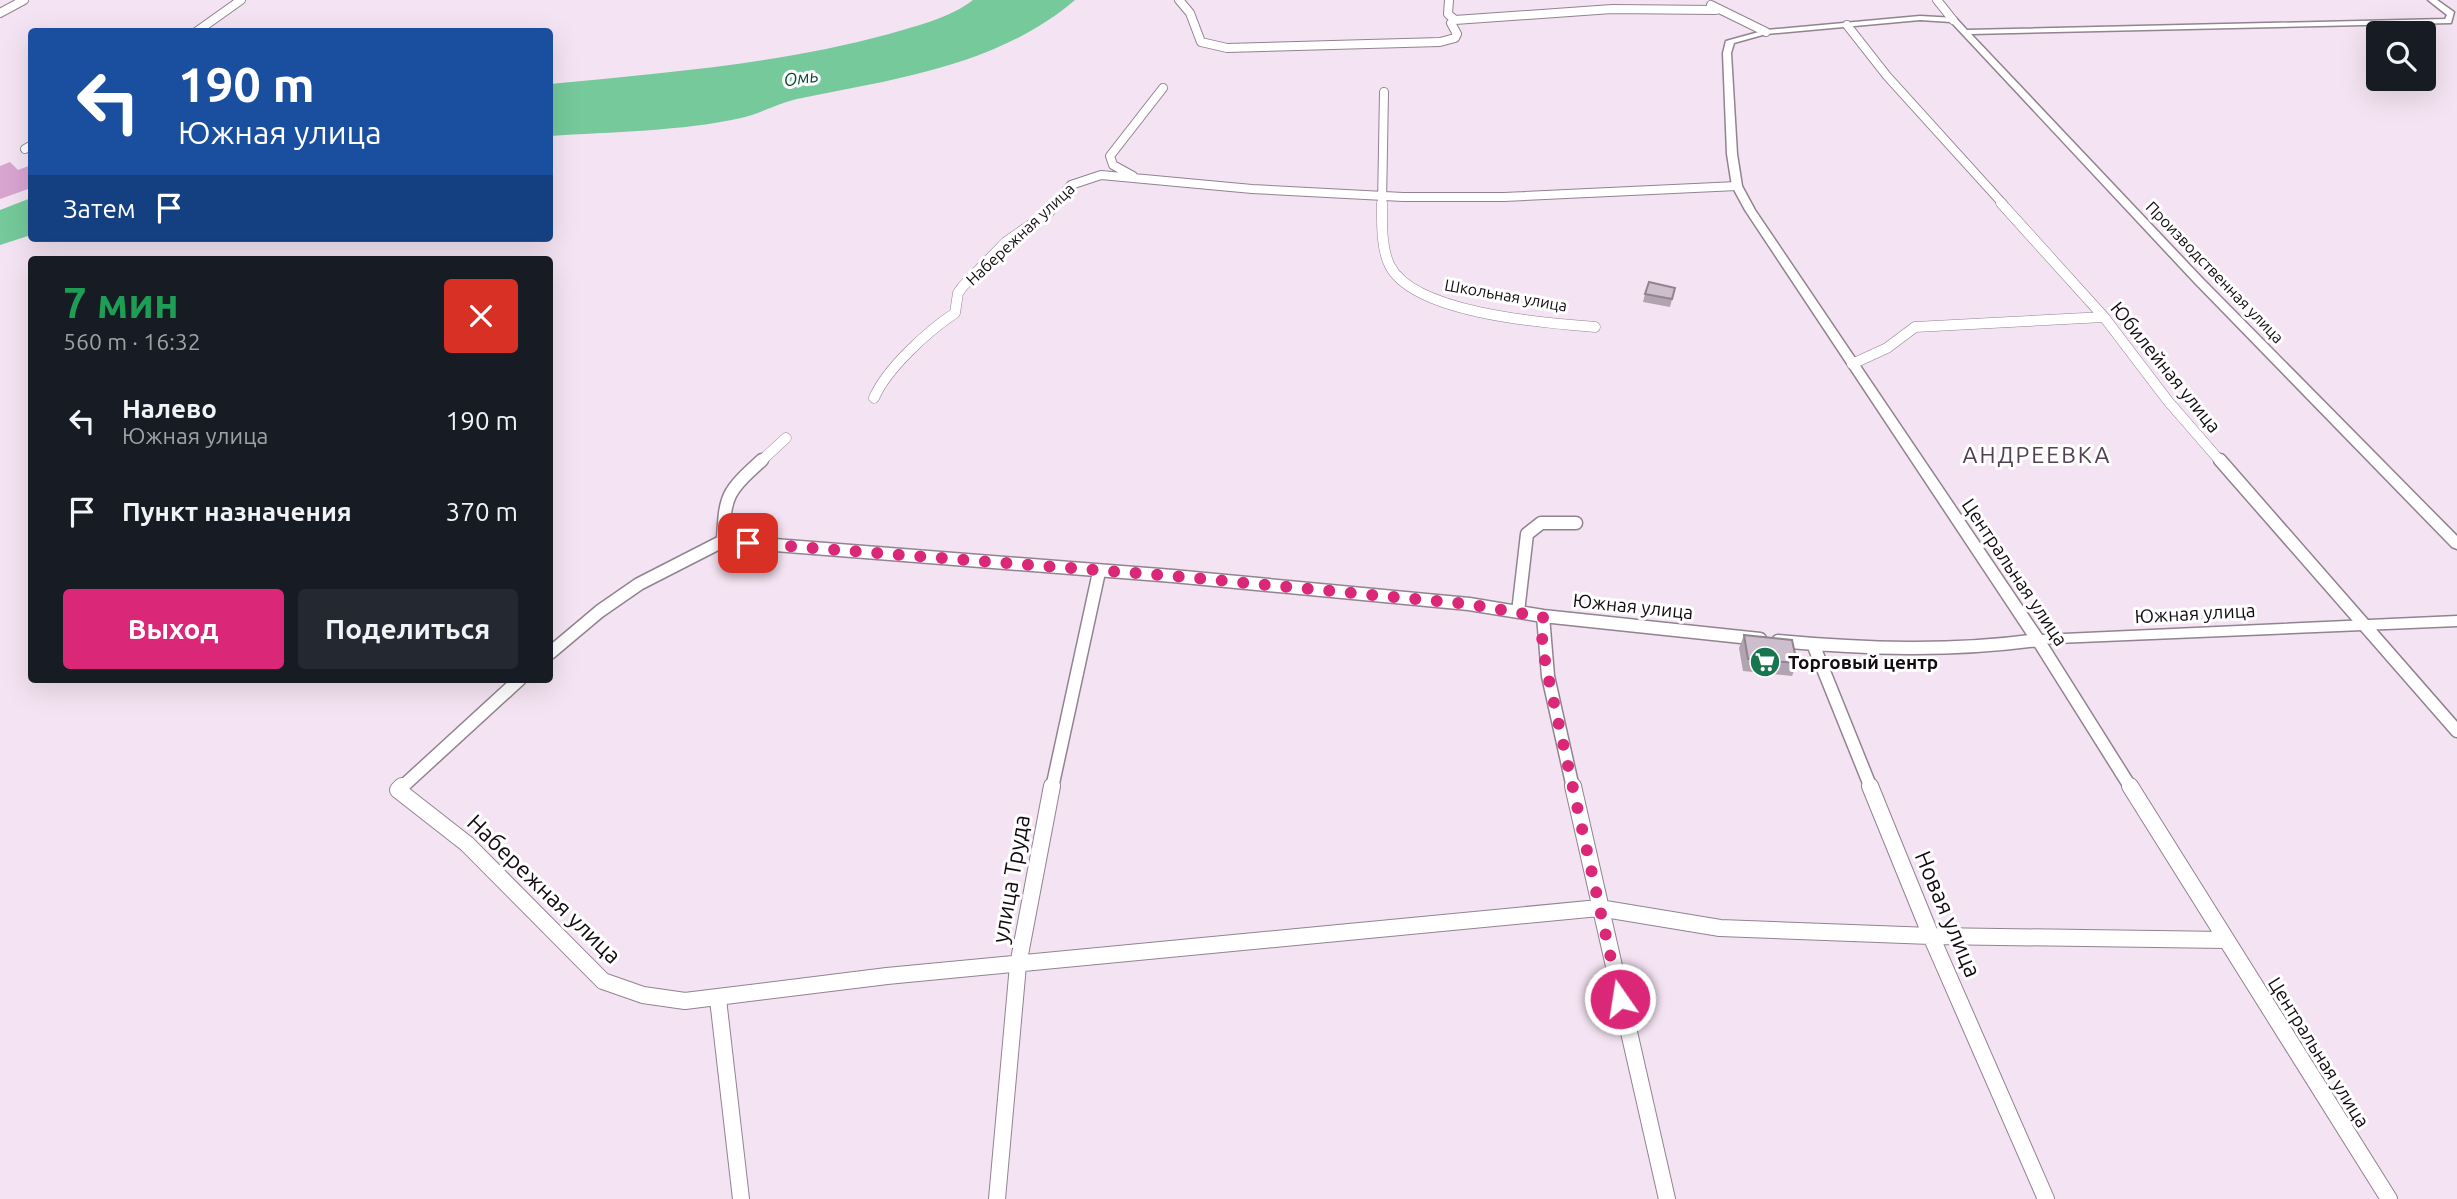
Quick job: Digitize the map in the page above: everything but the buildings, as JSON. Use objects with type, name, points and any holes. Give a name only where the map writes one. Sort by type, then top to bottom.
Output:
[{"type":"street","points":[[0,13],[24,0]]},
{"type":"street","points":[[202,28],[241,0]]},
{"type":"street","points":[[1179,0],[1190,13],[1201,42],[1216,47],[1241,48],[1440,42],[1455,38],[1457,34],[1451,23],[1455,20],[1612,9],[1716,10]]},
{"type":"street","points":[[1449,0],[1448,14],[1455,20]]},
{"type":"street","points":[[1706,0],[1716,10],[1766,32],[1920,18],[1953,20]]},
{"type":"street","points":[[1937,0],[1953,20]]},
{"type":"street","points":[[1966,33],[2448,21],[2451,14],[2432,0]]},
{"type":"street","name":"Производственная улица","points":[[1953,20],[2198,280],[2457,544]]},
{"type":"street","name":"Юбилейная улица","points":[[1847,25],[1946,145],[1999,198],[2104,317],[2168,401],[2457,731]]},
{"type":"street","name":"Центральная улица","points":[[1766,32],[1736,38],[1727,46],[1732,154],[1737,186],[1750,210],[1852,364],[2038,640],[2389,1199]]},
{"type":"street","points":[[1163,88],[1111,156],[1113,165],[1140,179],[1313,195],[1384,196],[1506,197],[1737,186]]},
{"type":"street","name":"Школьная улица","points":[[1384,92],[1381,152],[1385,253],[1396,277],[1413,290],[1459,306],[1595,327]]},
{"type":"street","name":"Набережная улица","points":[[874,398],[880,384],[909,355],[924,334],[955,313],[958,293],[1006,243],[1049,212],[1071,185],[1101,175],[1140,179]]},
{"type":"street","points":[[1852,364],[1887,348],[1915,327],[2104,317]]},
{"type":"street","points":[[553,650],[600,611],[639,584],[723,541],[725,503],[733,487],[786,438]]},
{"type":"street","points":[[1518,612],[1527,534],[1541,523],[1576,523]]},
{"type":"street","name":"Южная улица","points":[[723,541],[1468,604],[1543,617],[1813,644],[1974,647],[2038,640],[2457,621]]},
{"type":"street","name":"улица Труда","points":[[997,1199],[1018,965],[1047,811],[1099,572]]},
{"type":"street","points":[[1543,617],[1542,645],[1548,676],[1667,1199]]},
{"type":"street","name":"Новая улица","points":[[1813,644],[1931,936],[2046,1199]]},
{"type":"street","name":"Набережная улица","points":[[516,683],[398,790],[467,844],[603,981],[643,995],[685,1001],[718,999]]},
{"type":"street","points":[[741,1199],[718,999],[795,986],[1599,908],[1720,928],[1931,936],[2226,940]]},
{"type":"shaded area","points":[[10,162],[18,170],[28,166],[28,189],[0,199],[0,166]]},
{"type":"water","name":"Омь","points":[[973,0],[1075,0],[1014,40],[980,55],[910,76],[794,100],[749,116],[719,122],[553,136],[553,84],[721,66],[806,53],[889,34],[943,17]]},
{"type":"water","points":[[28,199],[28,236],[0,245],[0,210]]},
{"type":"place","name":"Торговый центр","points":[[1765,662]]},
{"type":"district","name":"АНДРЕЕВКА","points":[[2037,455]]},
{"type":"route","points":[[748,543],[1173,576],[1468,604],[1543,617],[1542,645],[1548,676],[1620,999]]}]
